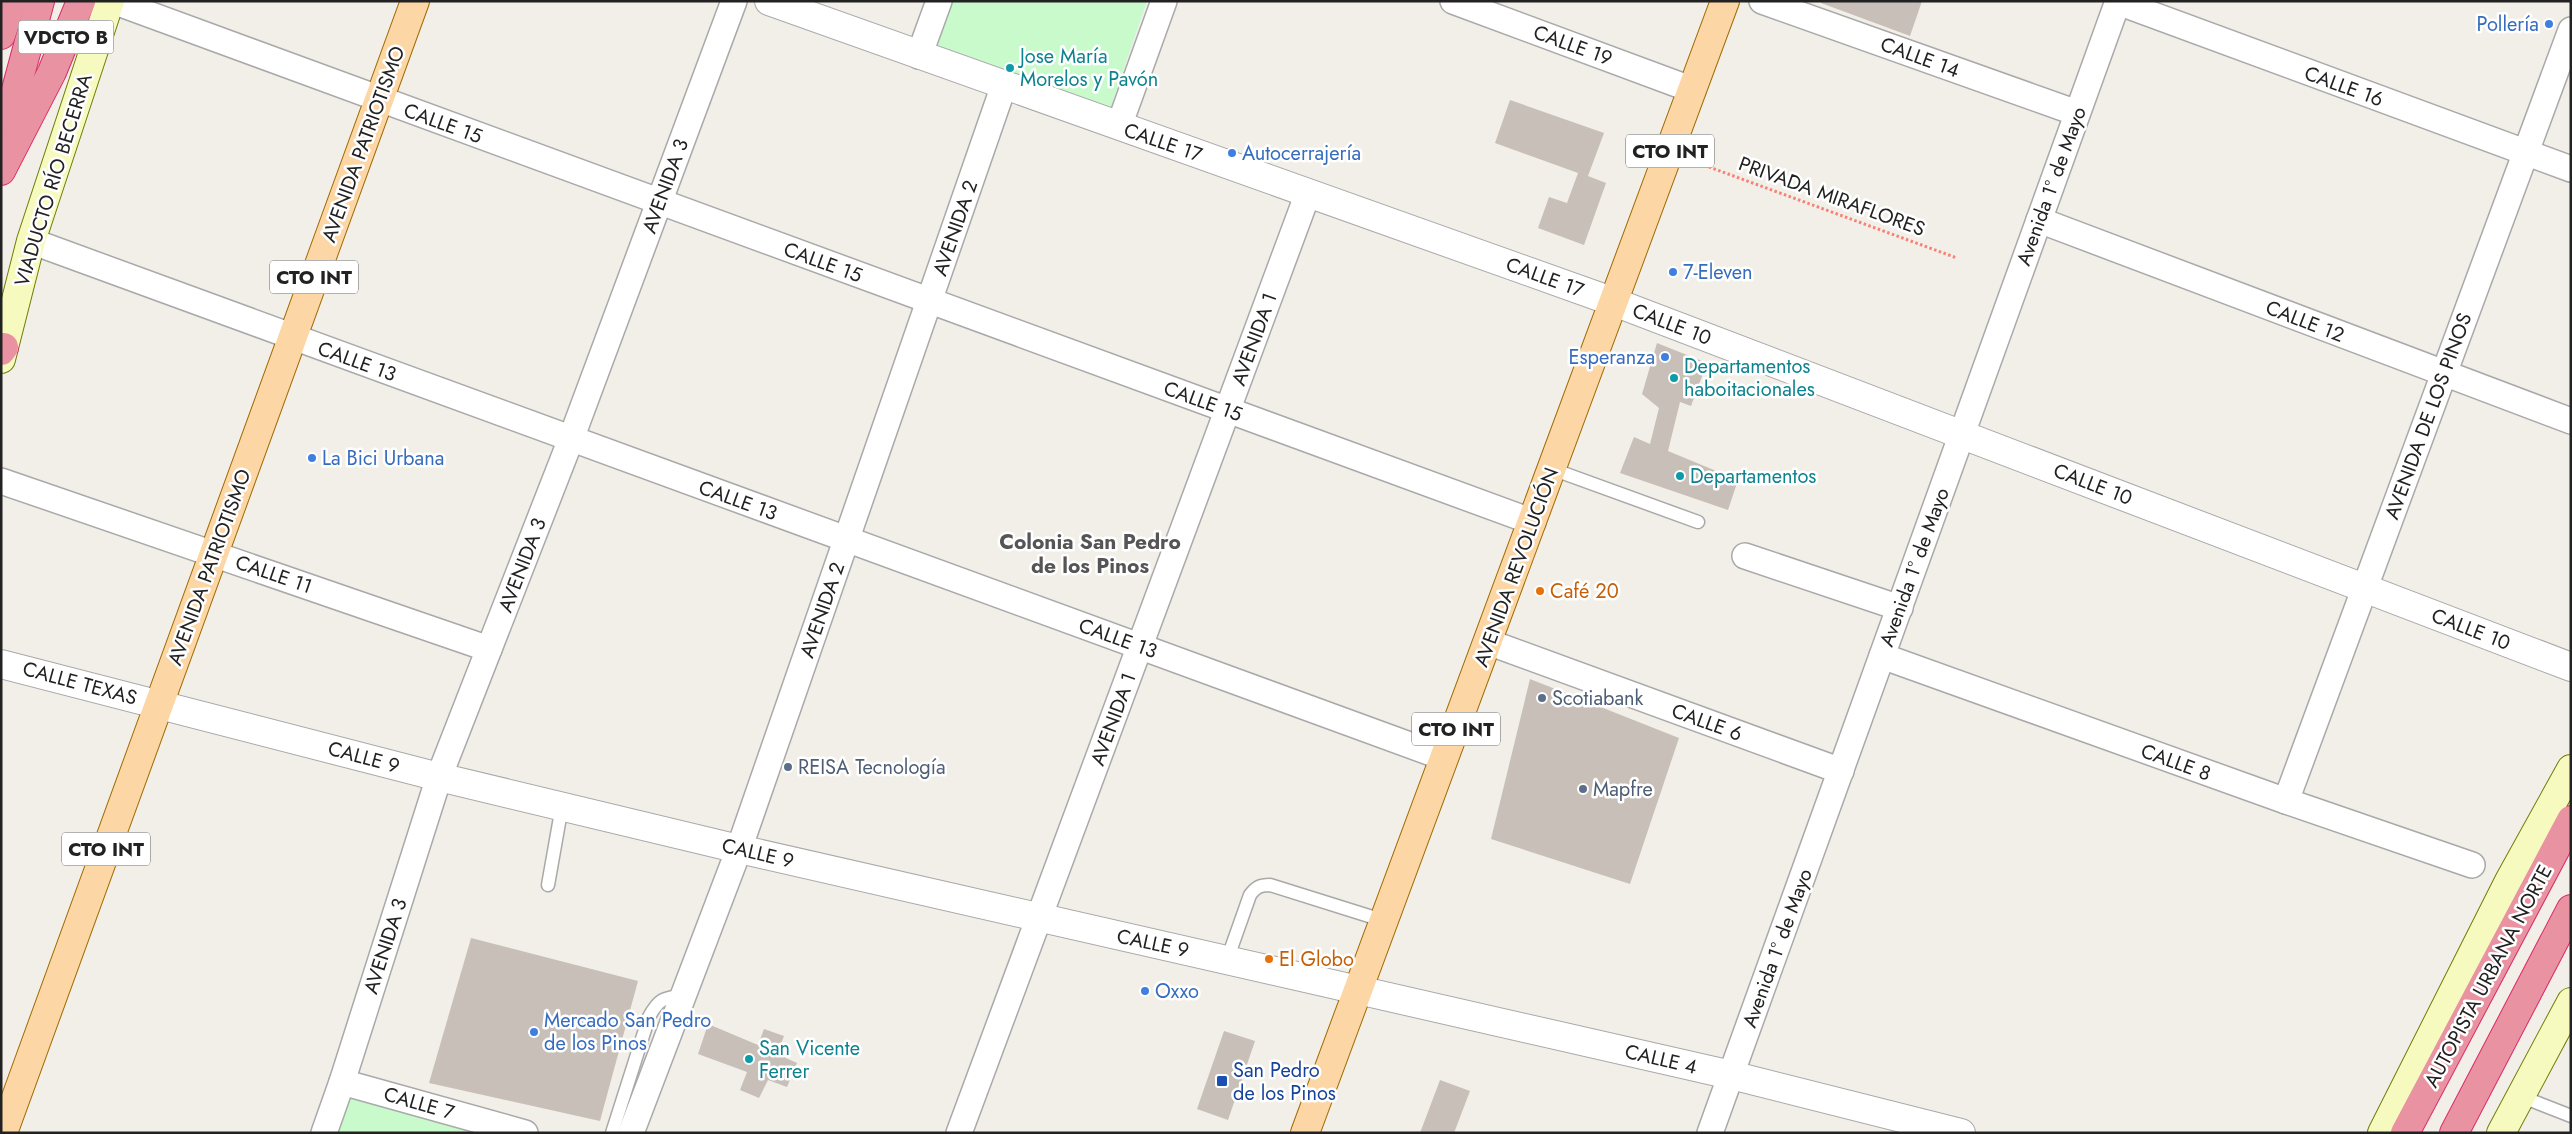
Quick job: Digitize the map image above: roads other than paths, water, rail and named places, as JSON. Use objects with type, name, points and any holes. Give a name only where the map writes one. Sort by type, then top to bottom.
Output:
[{"type":"highway","name":"VDCTO B","points":[[1,34],[12,1]]},
{"type":"highway","name":"VDCTO B","points":[[1,145],[40,1]]},
{"type":"highway","name":"VIADUCTO RÍO BECERRA","points":[[1,171],[52,72],[81,1]]},
{"type":"highway","name":"AUTOPISTA URBANA NORTE","points":[[2405,1133],[2571,820]]},
{"type":"highway","points":[[2423,1133],[2571,851]]},
{"type":"highway","name":"AUTOPISTA URBANA NORTE","points":[[2454,1133],[2571,909]]},
{"type":"highway","points":[[2466,1133],[2571,934]]},
{"type":"main road","name":"VIADUCTO RÍO BECERRA","points":[[2,352],[31,241],[112,1]]},
{"type":"main road","name":"AVENIDA PATRIOTISMO","points":[[6,1131],[415,1]]},
{"type":"main road","name":"AVENIDA REVOLUCIÓN","points":[[1305,1133],[1725,1]]},
{"type":"main road","points":[[2382,1133],[2509,881],[2571,770]]},
{"type":"main road","points":[[2500,1133],[2571,1002]]},
{"type":"street","name":"CALLE 15","points":[[112,1],[658,203],[1533,522]]},
{"type":"street","name":"AVENIDA 3","points":[[324,1133],[439,777],[571,439],[734,1]]},
{"type":"street","name":"CALLE 17","points":[[769,1],[1614,302]]},
{"type":"street","points":[[919,56],[939,1]]},
{"type":"street","points":[[1119,126],[1164,1]]},
{"type":"street","name":"CALLE 19","points":[[1453,1],[1693,90]]},
{"type":"street","name":"CALLE 14","points":[[1762,1],[2078,113]]},
{"type":"street","name":"Avenida 1º de Mayo","points":[[1710,1133],[2118,2]]},
{"type":"street","name":"CALLE 16","points":[[2118,2],[2571,169]]},
{"type":"street","name":"AVENIDA DE LOS PINOS","points":[[2286,801],[2571,30]]},
{"type":"street","name":"AVENIDA 2","points":[[631,1133],[740,850],[1004,85]]},
{"type":"street","name":"AVENIDA 1","points":[[959,1133],[1308,193]]},
{"type":"street","name":"CALLE 12","points":[[2039,220],[2571,421]]},
{"type":"street","name":"CALLE 13","points":[[31,241],[1445,758]]},
{"type":"street","name":"CALLE 10","points":[[1614,302],[2571,667]]},
{"type":"street","name":"CALLE 11","points":[[1,481],[489,649]]},
{"type":"street","points":[[1745,556],[1900,608]]},
{"type":"street","name":"CALLE 6","points":[[1488,642],[1841,771]]},
{"type":"street","name":"CALLE 8","points":[[1882,656],[2286,801],[2472,865]]},
{"type":"street","name":"CALLE TEXAS","points":[[1,664],[159,704]]},
{"type":"street","name":"CALLE 9","points":[[159,704],[439,777],[740,850],[1359,989]]},
{"type":"street","name":"CALLE 4","points":[[1359,989],[1732,1075],[1961,1133]]},
{"type":"street","name":"CALLE 7","points":[[342,1082],[525,1133]]},
{"type":"lane","points":[[1552,469],[1698,522]]},
{"type":"lane","points":[[548,885],[562,806]]},
{"type":"lane","points":[[1227,960],[1250,895],[1255,888],[1262,885],[1385,921]]},
{"type":"lane","points":[[612,1133],[652,1012],[664,998],[684,995]]},
{"type":"lane","points":[[2520,1096],[2571,1116]]},
{"type":"place","name":"Pollería","points":[[2549,24]]},
{"type":"place","name":"Jose María Morelos y Pavón","points":[[1010,68]]},
{"type":"place","name":"Autocerrajería","points":[[1232,153]]},
{"type":"place","name":"7-Eleven","points":[[1673,272]]},
{"type":"place","name":"Esperanza","points":[[1665,357]]},
{"type":"place","name":"Departamentos haboitacionales","points":[[1674,378]]},
{"type":"place","name":"La Bici Urbana","points":[[312,458]]},
{"type":"place","name":"Departamentos","points":[[1680,476]]},
{"type":"place","name":"Café 20","points":[[1540,591]]},
{"type":"place","name":"Scotiabank","points":[[1542,698]]},
{"type":"place","name":"REISA Tecnología","points":[[788,767]]},
{"type":"place","name":"Mapfre","points":[[1583,789]]},
{"type":"place","name":"El Globo","points":[[1269,959]]},
{"type":"place","name":"Oxxo","points":[[1145,991]]},
{"type":"place","name":"Mercado San Pedro de los Pinos","points":[[534,1032]]},
{"type":"place","name":"San Vicente Ferrer","points":[[749,1059]]},
{"type":"place","name":"San Pedro de los Pinos","points":[[1222,1081]]},
{"type":"district","name":"Colonia San Pedro de los Pinos","points":[[1090,554]]}]
